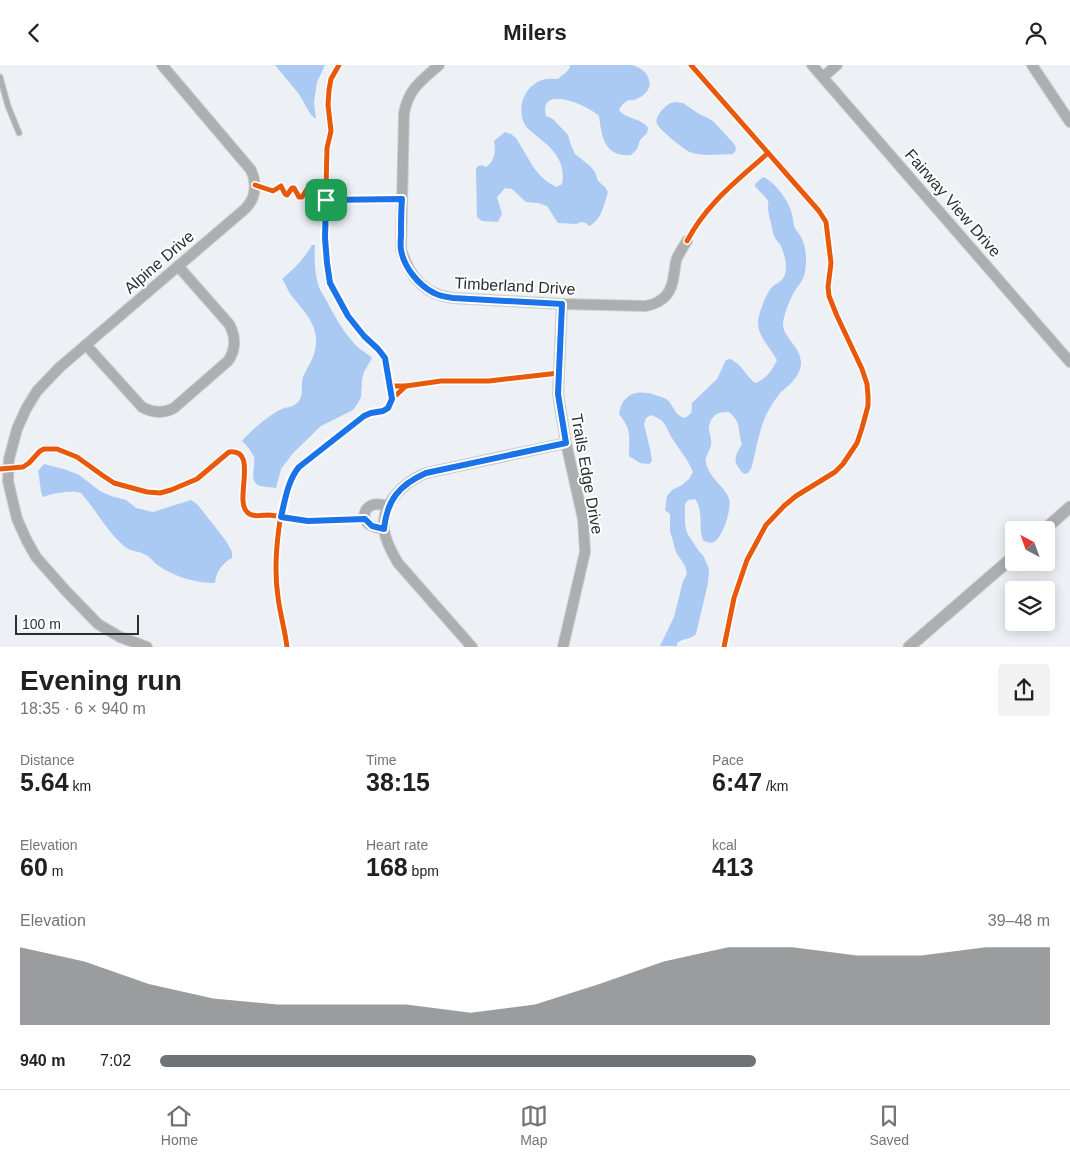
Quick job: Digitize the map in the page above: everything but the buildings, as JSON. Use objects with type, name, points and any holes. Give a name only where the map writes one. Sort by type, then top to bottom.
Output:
[{"type":"street","name":"Alpine Drive","points":[[147,647],[120,637],[98,624],[36,557],[16,519],[4,488],[4,475],[17,429],[40,387],[248,205],[255,192],[254,176],[248,165],[162,65]]},
{"type":"street","name":"Timberland Drive","points":[[439,65],[417,84],[406,102],[404,113],[401,249],[404,259],[416,279],[434,294],[443,297],[562,304],[654,305],[667,295],[672,287],[676,260],[688,241]]},
{"type":"street","name":"Fairway View Drive","points":[[812,65],[1070,362]]},
{"type":"street","points":[[823,77],[837,65]]},
{"type":"street","points":[[1032,65],[1070,122]]},
{"type":"street","points":[[86,345],[142,407],[153,412],[164,412],[174,409],[232,357],[234,339],[229,324],[178,266]]},
{"type":"street","name":"Trails Edge Drive","points":[[562,304],[558,394],[566,443],[583,519],[585,552],[564,647]]},
{"type":"street","points":[[472,647],[398,563],[392,553],[384,529],[388,506],[406,484],[426,473],[566,443]]},
{"type":"street","points":[[384,529],[368,524],[364,513],[371,505],[388,506]]},
{"type":"street","points":[[1054,521],[1070,507]]},
{"type":"street","points":[[909,647],[1005,564]]},
{"type":"lane","points":[[0,77],[8,106],[19,133]]},
{"type":"water","points":[[275,65],[325,65],[317,82],[314,102],[316,119],[311,115],[299,94]]},
{"type":"water","points":[[570,65],[632,65],[645,72],[650,84],[646,93],[634,100],[629,100],[619,110],[626,116],[645,125],[648,128],[647,133],[640,140],[637,149],[631,155],[615,153],[606,144],[601,131],[599,116],[594,112],[566,100],[557,99],[550,101],[546,106],[546,116],[553,119],[568,135],[575,154],[590,166],[595,172],[598,181],[608,192],[600,216],[589,226],[581,222],[576,224],[558,223],[547,206],[526,202],[512,189],[505,188],[497,197],[502,214],[498,222],[482,221],[477,217],[476,169],[482,165],[486,167],[491,162],[495,152],[494,141],[505,132],[516,138],[533,166],[543,178],[557,187],[562,184],[562,170],[558,158],[550,147],[525,125],[521,112],[523,98],[530,87],[544,79],[558,79],[567,71]]},
{"type":"water","points":[[675,102],[683,103],[714,122],[735,145],[736,150],[733,154],[695,154],[677,144],[657,124],[657,118],[660,113],[669,104]]},
{"type":"water","points":[[763,177],[780,191],[787,202],[792,213],[794,226],[801,237],[806,253],[804,276],[790,301],[783,325],[787,336],[800,356],[800,369],[795,379],[781,392],[766,415],[751,469],[748,473],[744,474],[736,462],[736,456],[742,444],[736,420],[729,412],[725,412],[715,415],[711,421],[709,428],[711,445],[706,457],[706,463],[711,475],[728,496],[730,503],[728,515],[721,534],[713,543],[708,543],[703,540],[698,504],[695,499],[688,500],[685,504],[687,533],[704,557],[709,569],[708,583],[696,634],[679,641],[677,646],[660,646],[674,617],[683,581],[687,574],[685,566],[676,552],[670,531],[670,514],[665,510],[667,496],[672,490],[689,479],[693,472],[665,424],[651,415],[646,418],[644,424],[652,461],[649,464],[640,463],[629,456],[628,429],[619,414],[623,402],[631,395],[648,393],[666,399],[681,417],[685,418],[691,413],[692,403],[717,379],[726,360],[730,359],[738,364],[755,383],[765,377],[773,368],[777,360],[760,333],[758,319],[767,294],[783,278],[786,267],[780,244],[773,233],[768,212],[768,201],[755,186]]},
{"type":"water","points":[[312,245],[315,245],[316,272],[320,290],[349,338],[372,358],[364,372],[361,397],[353,410],[321,426],[293,453],[281,469],[276,488],[260,486],[256,484],[253,477],[254,457],[242,441],[265,420],[280,410],[295,405],[301,397],[302,380],[316,347],[315,330],[308,316],[290,293],[282,279],[306,255]]},
{"type":"water","points":[[44,464],[79,475],[100,491],[126,500],[136,508],[153,512],[191,500],[198,505],[226,541],[232,552],[232,558],[220,568],[215,583],[193,581],[165,570],[146,555],[123,545],[111,533],[81,493],[62,492],[43,497],[38,471]]},
{"type":"cycle path","points":[[339,65],[331,79],[328,105],[331,131],[327,148],[325,238],[330,283],[348,316],[385,358],[389,383],[393,386],[406,386],[392,399]]},
{"type":"cycle path","points":[[691,65],[819,211],[826,222],[831,263],[828,287],[829,296],[862,369],[867,384],[868,396],[868,406],[857,443],[843,464],[835,472],[796,496],[766,525],[747,560],[734,598],[724,647]]},
{"type":"cycle path","points":[[687,241],[695,227],[713,204],[768,153]]},
{"type":"cycle path","points":[[255,185],[273,191],[281,186],[287,195],[294,188],[299,197],[302,197],[307,189],[310,189],[319,200],[402,198]]},
{"type":"cycle path","points":[[406,386],[441,381],[489,381],[559,373]]},
{"type":"cycle path","points":[[287,647],[278,597],[276,567],[282,510],[292,478],[299,466],[365,416],[388,407],[391,398],[390,390]]},
{"type":"cycle path","points":[[0,469],[23,467],[40,451],[44,449],[57,449],[77,457],[114,483],[147,492],[160,493],[197,479],[229,452],[238,453],[243,458],[243,497],[244,506],[249,514],[307,521],[365,519]]},
{"type":"route","points":[[402,199],[401,249],[404,259],[416,279],[434,294],[453,298],[562,304],[558,394],[566,443],[426,473],[414,478],[399,491],[388,506],[384,529],[368,524],[365,519],[308,521],[281,517],[290,483],[299,467],[364,416],[388,408],[392,399],[385,358],[348,316],[330,283],[325,238],[326,200],[402,199]]}]
